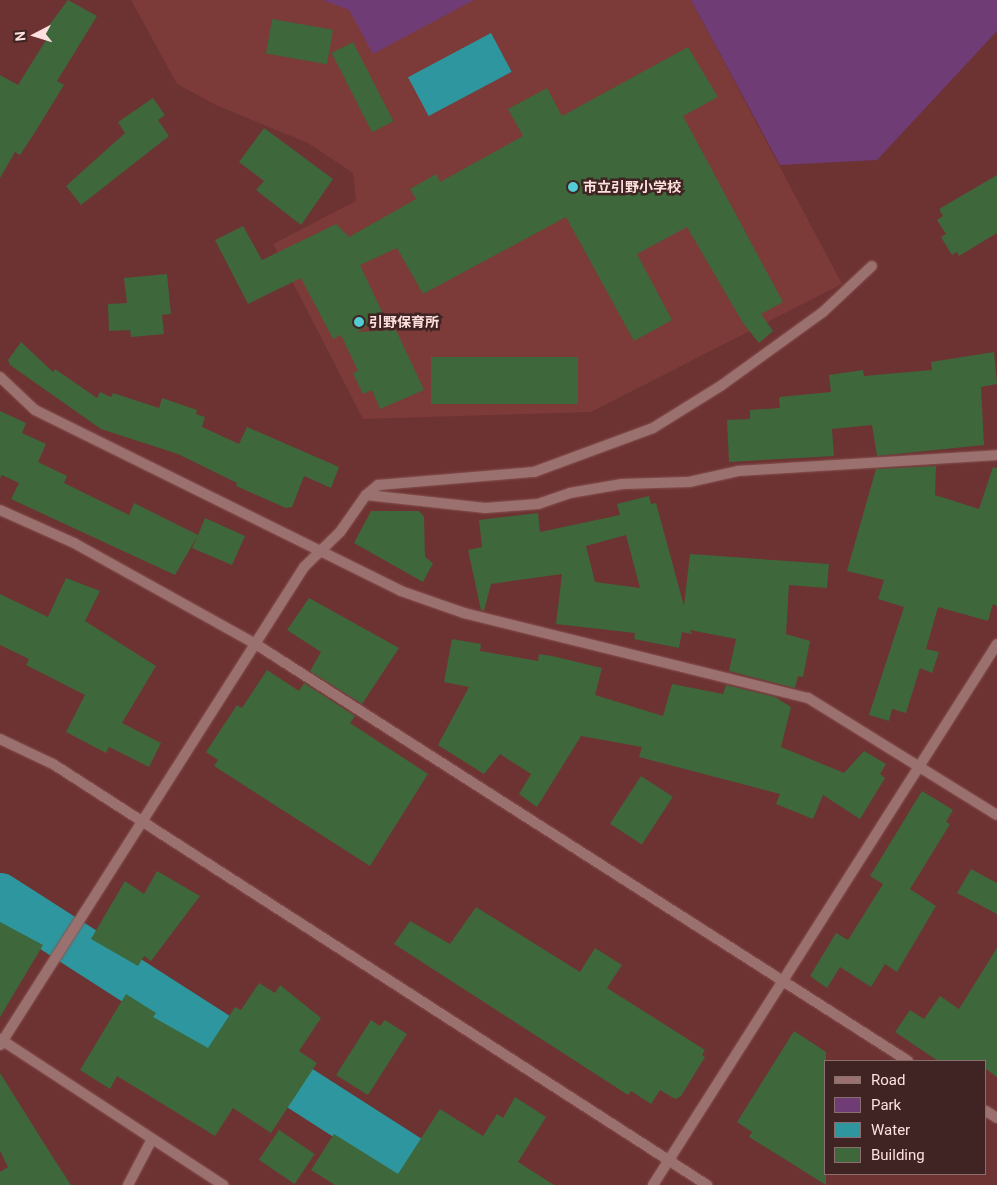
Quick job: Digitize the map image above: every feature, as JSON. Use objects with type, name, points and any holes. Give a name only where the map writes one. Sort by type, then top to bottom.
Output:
[{"type":"street","points":[[223,1185],[1,1042],[143,821],[254,643],[304,568],[322,552],[366,496],[378,485],[534,472],[653,428],[722,385],[823,312],[872,266]]},
{"type":"street","points":[[0,378],[35,410],[401,591],[464,613],[808,698],[997,815]]},
{"type":"street","points":[[366,496],[485,508],[538,504],[570,493],[622,484],[690,482],[738,471],[997,455]]},
{"type":"street","points":[[0,510],[74,542],[254,643],[906,1060]]},
{"type":"street","points":[[653,1185],[780,980],[920,766],[997,644]]},
{"type":"street","points":[[0,739],[53,764],[707,1185]]},
{"type":"street","points":[[128,1185],[152,1139]]},
{"type":"shaded area","name":"市立引野小学校","points":[[131,0],[691,0],[842,284],[591,412],[363,419],[273,244],[356,201],[353,173],[308,143],[216,105],[177,84]]},
{"type":"green space","points":[[323,0],[474,0],[373,54],[349,10]]},
{"type":"green space","points":[[691,0],[997,0],[997,31],[877,160],[780,165]]},
{"type":"water","points":[[491,33],[512,72],[429,116],[408,77]]},
{"type":"building","points":[[68,0],[97,16],[57,81],[64,85],[20,155],[15,152],[0,178],[0,75],[18,85],[46,40],[41,36]]},
{"type":"building","points":[[272,19],[333,30],[327,64],[266,53]]},
{"type":"building","points":[[353,42],[393,121],[372,132],[332,53]]},
{"type":"building","points":[[688,47],[718,97],[683,116],[783,302],[761,314],[773,331],[759,343],[743,323],[687,227],[637,254],[672,320],[634,341],[566,217],[423,294],[397,248],[360,265],[384,316],[357,332],[396,330],[424,390],[380,409],[372,390],[363,394],[353,373],[358,371],[341,335],[333,339],[301,278],[248,304],[215,240],[243,226],[262,260],[336,224],[349,237],[416,199],[410,189],[436,174],[440,182],[523,136],[508,109],[547,88],[562,116]]},
{"type":"building","points":[[153,98],[165,115],[158,120],[169,136],[81,205],[66,186],[125,133],[118,122]]},
{"type":"building","points":[[264,128],[333,179],[301,225],[256,190],[264,181],[239,162]]},
{"type":"building","points":[[997,175],[997,233],[959,256],[957,252],[952,255],[941,237],[946,234],[937,220],[943,216],[939,209]]},
{"type":"building","points":[[167,274],[171,314],[162,315],[164,334],[131,337],[130,330],[109,331],[108,304],[127,303],[124,278]]},
{"type":"building","points":[[21,342],[53,372],[55,369],[97,398],[100,392],[111,397],[113,393],[159,408],[162,398],[197,410],[196,414],[205,417],[202,427],[239,444],[247,427],[339,467],[331,488],[304,476],[292,507],[286,508],[236,486],[237,483],[178,454],[101,429],[10,365],[8,360]]},
{"type":"building","points":[[994,352],[997,384],[981,387],[984,445],[877,456],[872,425],[832,429],[834,456],[729,462],[727,420],[750,419],[750,410],[780,408],[779,397],[831,392],[829,375],[863,370],[864,376],[932,370],[931,362]]},
{"type":"building","points":[[431,357],[578,357],[578,404],[431,404]]},
{"type":"building","points":[[0,411],[26,423],[22,433],[46,444],[38,462],[67,476],[64,483],[129,515],[134,503],[198,535],[175,575],[11,499],[19,483],[2,475],[0,478]]},
{"type":"building","points":[[936,466],[935,495],[979,509],[993,467],[997,468],[997,606],[993,604],[988,621],[938,607],[926,649],[939,652],[932,673],[920,668],[906,713],[892,709],[889,721],[869,715],[904,607],[878,599],[884,580],[847,571],[876,469]]},
{"type":"building","points":[[649,496],[651,504],[656,503],[684,606],[690,554],[829,564],[827,588],[789,585],[786,634],[810,641],[803,677],[798,676],[795,688],[729,671],[736,639],[690,630],[692,634],[682,632],[679,648],[634,639],[635,633],[556,624],[562,574],[491,584],[484,611],[481,610],[468,550],[482,547],[479,520],[538,513],[540,532],[620,515],[617,504]],"holes":[[[626,535],[640,588],[595,582],[586,546]]]},
{"type":"building","points":[[371,511],[419,511],[424,517],[425,557],[433,563],[423,582],[354,543]]},
{"type":"building","points":[[205,518],[245,536],[232,565],[192,548]]},
{"type":"building","points":[[66,578],[100,591],[85,621],[156,666],[122,723],[161,743],[149,767],[109,747],[106,753],[66,732],[85,695],[26,665],[29,659],[0,645],[0,594],[48,617]]},
{"type":"building","points":[[309,598],[399,648],[362,704],[310,671],[321,652],[287,630]]},
{"type":"building","points":[[452,639],[481,644],[480,651],[538,661],[539,654],[602,668],[595,695],[663,716],[672,684],[723,694],[726,685],[775,697],[791,707],[781,747],[844,773],[864,751],[886,764],[880,774],[885,778],[860,819],[823,795],[813,819],[776,804],[780,794],[639,757],[642,747],[581,736],[537,807],[519,794],[531,774],[500,754],[484,774],[438,745],[469,687],[444,682]]},
{"type":"building","points":[[267,670],[299,691],[304,683],[355,716],[350,723],[428,774],[370,866],[214,766],[218,760],[206,752],[237,705],[242,708]]},
{"type":"building","points":[[641,776],[673,797],[642,845],[610,824]]},
{"type":"building","points":[[922,791],[953,810],[946,822],[950,824],[910,889],[936,906],[897,972],[885,964],[871,987],[840,967],[827,988],[810,976],[836,933],[848,940],[883,884],[870,876]]},
{"type":"building","points":[[971,869],[997,883],[997,914],[957,893]]},
{"type":"building","points":[[157,871],[200,896],[151,961],[144,956],[138,966],[91,939],[125,881],[144,894]]},
{"type":"building","points":[[476,907],[580,972],[595,948],[622,965],[607,988],[705,1050],[702,1055],[705,1057],[681,1096],[675,1099],[660,1090],[651,1104],[631,1091],[628,1095],[394,944],[410,921],[450,944]]},
{"type":"building","points":[[0,922],[43,945],[0,1017]]},
{"type":"building","points":[[997,948],[997,1077],[987,1070],[987,1060],[937,1060],[895,1032],[910,1010],[924,1019],[940,996],[959,1009]]},
{"type":"building","points":[[259,983],[275,993],[280,985],[321,1018],[299,1051],[317,1063],[271,1133],[233,1108],[215,1136],[117,1076],[110,1089],[80,1070],[126,994],[156,1013],[153,1017],[208,1048],[235,1007],[241,1010]]},
{"type":"building","points":[[371,1020],[380,1026],[385,1020],[407,1034],[368,1095],[336,1075]]},
{"type":"building","points":[[794,1031],[826,1052],[826,1060],[824,1060],[824,1175],[826,1175],[826,1185],[749,1137],[752,1132],[737,1122]]},
{"type":"building","points":[[0,1073],[71,1185],[0,1185],[0,1172],[8,1167],[0,1151]]},
{"type":"building","points":[[515,1097],[546,1117],[518,1162],[554,1185],[335,1185],[311,1170],[334,1134],[398,1174],[440,1109],[483,1136],[497,1114],[503,1118]]},
{"type":"building","points":[[279,1130],[315,1154],[295,1184],[259,1160]]},
{"type":"waterway","points":[[0,896],[451,1185]]},
{"type":"place","name":"市立引野小学校","points":[[573,187]]},
{"type":"place","name":"引野保育所","points":[[359,322]]}]
